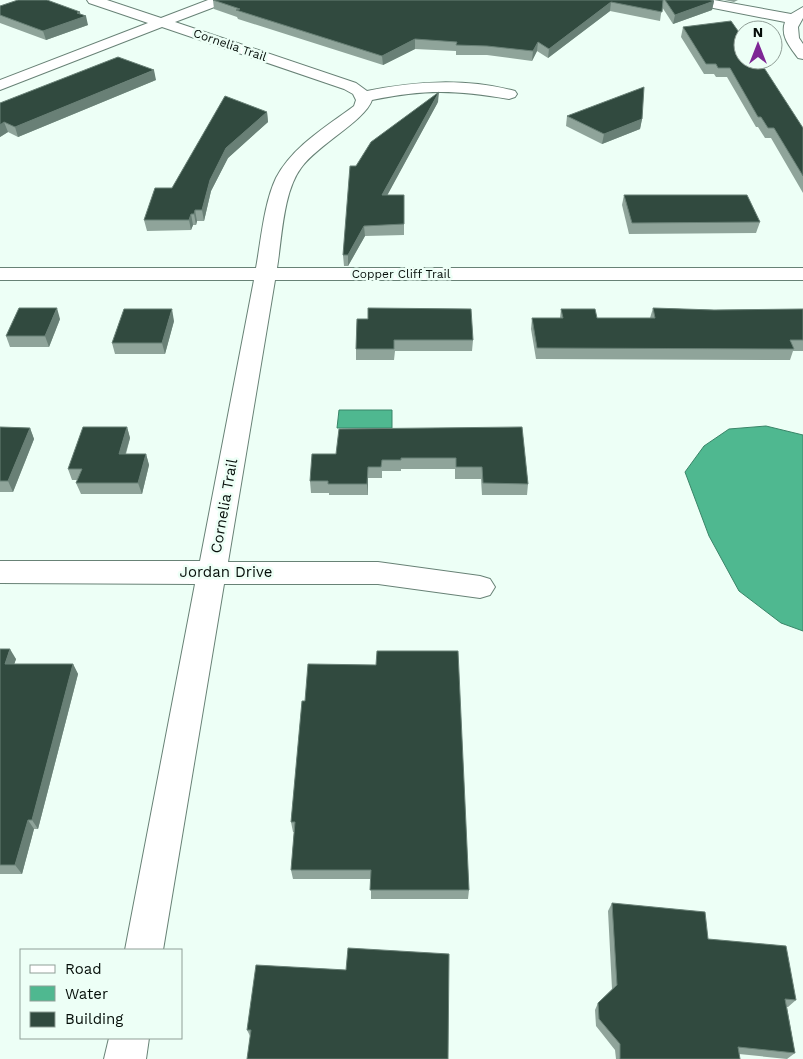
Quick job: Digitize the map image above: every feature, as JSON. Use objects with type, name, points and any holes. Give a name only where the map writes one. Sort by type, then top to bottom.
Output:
[{"type":"street","name":"Cornelia Trail","points":[[94,0],[350,86],[359,91],[364,103],[303,154],[286,177],[279,199],[144,949]]},
{"type":"street","points":[[0,85],[220,0]]},
{"type":"street","points":[[693,0],[798,15],[791,26],[790,35],[803,55]]},
{"type":"street","points":[[363,97],[405,88],[432,86],[463,87],[509,94]]},
{"type":"street","name":"Copper Cliff Trail","points":[[0,274],[803,274]]},
{"type":"street","name":"Jordan Drive","points":[[0,572],[389,574],[480,588]]},
{"type":"street","points":[[125,1059],[129,1039]]},
{"type":"water","points":[[339,410],[392,410],[392,428],[337,428]]},
{"type":"water","points":[[766,426],[803,435],[803,631],[781,623],[739,591],[709,536],[685,472],[704,446],[729,429]]},
{"type":"building","points":[[18,0],[47,0],[86,16],[43,31],[0,15],[0,6]]},
{"type":"building","points":[[213,0],[663,0],[662,12],[611,2],[549,49],[538,42],[533,51],[456,45],[457,42],[415,39],[382,56],[236,10],[240,9]]},
{"type":"building","points":[[665,0],[710,0],[714,1],[675,15]]},
{"type":"building","points":[[731,21],[733,24],[733,70],[765,70],[803,128],[803,176],[774,128],[768,128],[761,117],[758,117],[730,68],[718,68],[716,64],[706,64],[683,27]]},
{"type":"building","points":[[118,57],[154,70],[15,127],[4,122],[0,125],[0,103]]},
{"type":"building","points":[[644,87],[642,119],[604,134],[567,116]]},
{"type":"building","points":[[439,92],[382,195],[404,195],[404,224],[364,226],[348,255],[343,255],[350,166],[356,166],[371,142]]},
{"type":"building","points":[[225,96],[267,112],[226,148],[210,180],[202,210],[195,210],[189,220],[144,220],[155,188],[172,188]]},
{"type":"building","points":[[624,195],[747,195],[760,222],[632,223]]},
{"type":"building","points":[[19,308],[57,308],[45,336],[6,336]]},
{"type":"building","points":[[368,308],[471,309],[473,340],[394,340],[394,349],[356,349],[357,319],[368,319]]},
{"type":"building","points":[[653,308],[714,310],[803,309],[803,340],[790,340],[794,349],[537,348],[532,318],[563,318],[561,309],[595,309],[597,318],[655,318]]},
{"type":"building","points":[[124,309],[172,309],[162,343],[112,343]]},
{"type":"building","points":[[0,427],[30,428],[8,481],[0,481]]},
{"type":"building","points":[[83,427],[127,427],[119,454],[146,454],[138,483],[76,483],[82,469],[68,469]]},
{"type":"building","points":[[522,427],[528,484],[483,483],[482,467],[456,467],[456,458],[382,460],[381,467],[368,467],[367,484],[328,484],[328,481],[310,481],[312,454],[336,454],[339,429]]},
{"type":"building","points":[[0,649],[10,649],[5,664],[73,664],[32,820],[28,820],[15,865],[0,865]]},
{"type":"building","points":[[377,651],[458,651],[469,890],[370,890],[371,870],[291,870],[295,822],[291,822],[302,701],[305,701],[308,664],[376,665]]},
{"type":"building","points":[[612,903],[705,912],[708,939],[786,946],[796,1000],[785,999],[795,1053],[738,1047],[740,1059],[620,1059],[620,1044],[599,1019],[598,1003],[617,985]]},
{"type":"building","points":[[348,948],[449,954],[448,1059],[247,1059],[251,1030],[247,1030],[256,965],[346,970]]}]
